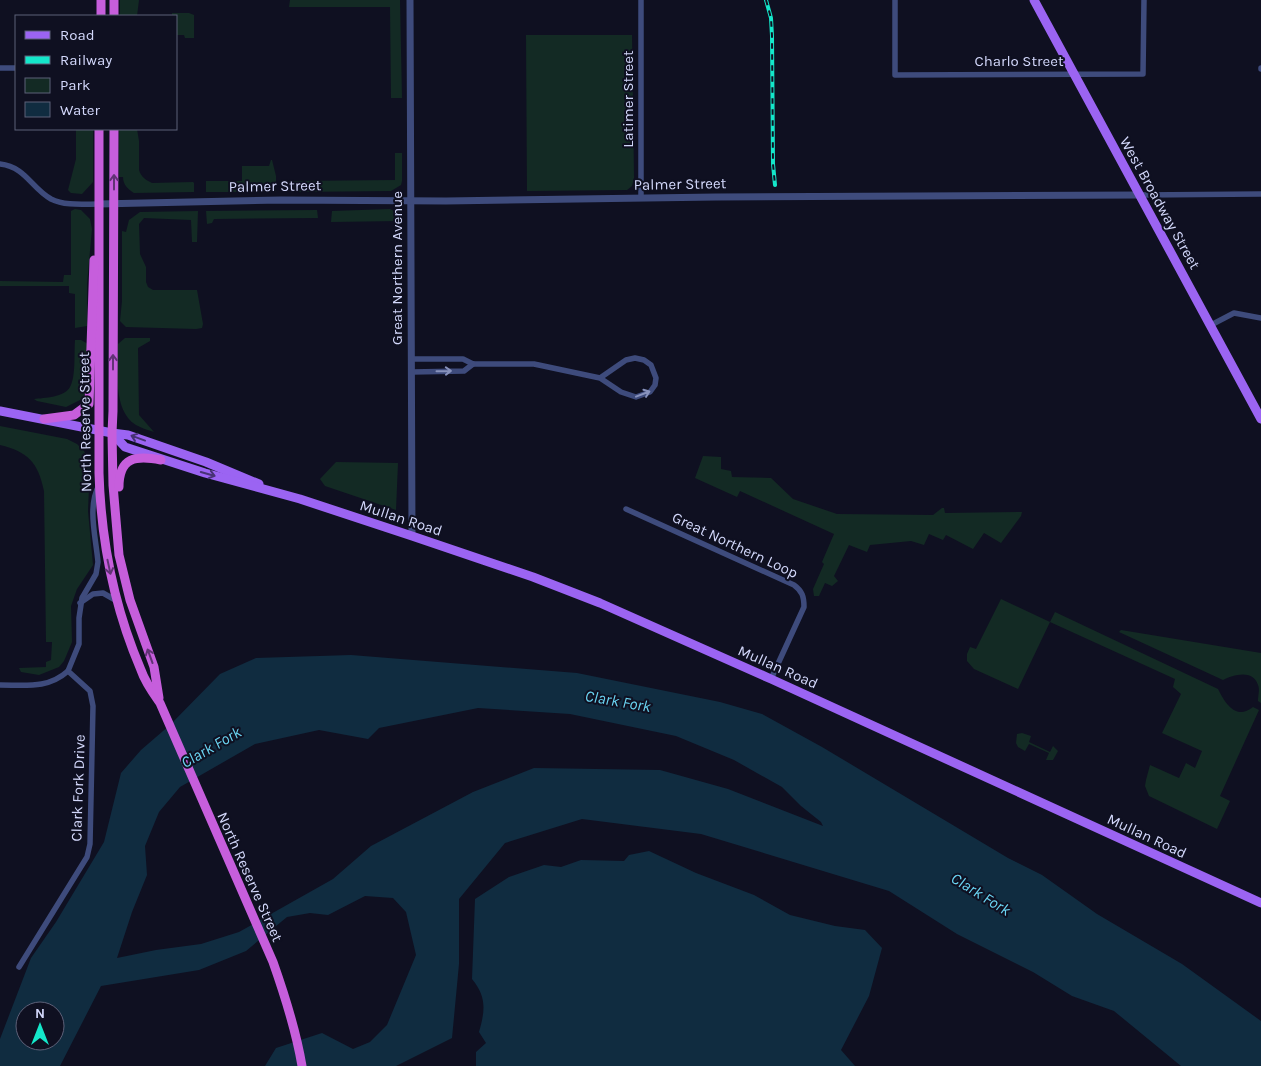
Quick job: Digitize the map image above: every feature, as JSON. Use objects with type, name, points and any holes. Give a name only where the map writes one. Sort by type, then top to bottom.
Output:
[{"type":"highway","points":[[101,0],[101,15]]},
{"type":"highway","points":[[114,0],[114,15]]},
{"type":"highway","name":"North Reserve Street","points":[[99,130],[99,484],[103,534],[109,570],[117,601],[141,671],[160,703],[273,962],[285,996],[302,1066]]},
{"type":"highway","name":"North Reserve Street","points":[[114,130],[113,485],[119,554],[130,600],[154,667],[160,703]]},
{"type":"highway","points":[[44,419],[74,415],[90,404],[92,273],[99,238]]},
{"type":"highway","points":[[119,554],[122,537],[119,494],[121,470],[127,462],[138,458],[146,457],[161,460]]},
{"type":"main road","name":"West Broadway Street","points":[[1034,0],[1261,419]]},
{"type":"main road","name":"Mullan Road","points":[[0,411],[112,433],[128,434],[206,462],[251,480],[270,490]]},
{"type":"main road","name":"Mullan Road","points":[[112,433],[125,447],[161,460],[253,487],[270,490],[412,536],[533,577],[600,603],[1261,903]]},
{"type":"street","name":"Great Northern Avenue","points":[[410,0],[412,536]]},
{"type":"street","name":"Latimer Street","points":[[641,0],[641,198]]},
{"type":"street","name":"Charlo Street","points":[[895,0],[895,75],[1142,74],[1144,0]]},
{"type":"street","points":[[0,68],[15,68]]},
{"type":"street","points":[[0,164],[16,168],[24,173],[37,188],[51,199],[66,203],[98,204]]},
{"type":"street","name":"Palmer Street","points":[[98,204],[282,200],[410,201],[1261,194]]},
{"type":"street","points":[[1211,325],[1234,314],[1261,318]]},
{"type":"street","points":[[412,359],[463,359],[473,364],[534,364],[600,378],[621,392],[636,398],[650,392],[655,385],[656,378],[651,365],[644,360],[635,358],[626,360],[600,378]]},
{"type":"street","points":[[412,372],[464,371],[473,364]]},
{"type":"street","points":[[0,685],[46,684],[59,679],[68,671],[79,644],[80,603],[97,569],[93,509],[95,492],[99,484]]},
{"type":"street","name":"Great Northern Loop","points":[[626,509],[794,584],[800,589],[804,598],[804,607],[770,679]]},
{"type":"street","points":[[80,603],[93,594],[103,593],[117,601]]},
{"type":"street","name":"Clark Fork Drive","points":[[19,967],[88,857],[90,844],[93,706],[90,690],[68,671]]},
{"type":"green space","points":[[120,0],[139,0],[137,15],[120,15]]},
{"type":"green space","points":[[290,0],[400,0],[402,98],[391,98],[390,7],[289,7]]},
{"type":"green space","points":[[172,13],[189,13],[194,15],[194,38],[185,38],[184,35],[178,35],[178,15],[172,15]]},
{"type":"green space","points":[[526,35],[632,35],[634,178],[632,186],[627,190],[527,191]]},
{"type":"green space","points":[[76,130],[93,130],[93,182],[82,194],[71,193],[68,190],[76,159]]},
{"type":"green space","points":[[119,130],[137,130],[139,170],[141,175],[152,183],[193,182],[194,192],[134,193],[125,185],[123,177],[119,177]]},
{"type":"green space","points":[[395,153],[402,153],[402,181],[401,185],[391,191],[293,192],[294,181],[395,180]]},
{"type":"green space","points":[[271,160],[276,176],[276,192],[206,192],[206,181],[242,181],[242,166],[269,166]]},
{"type":"green space","points":[[75,209],[81,210],[90,219],[92,229],[87,284],[87,326],[75,328],[75,294],[69,293],[69,286],[0,286],[0,281],[63,282],[64,275],[71,275],[71,211]]},
{"type":"green space","points":[[390,209],[398,213],[400,221],[331,222],[332,211]]},
{"type":"green space","points":[[317,210],[318,218],[214,219],[212,223],[207,224],[206,211]]},
{"type":"green space","points":[[198,211],[197,242],[192,242],[191,220],[144,218],[139,224],[140,254],[146,267],[148,287],[153,290],[197,290],[203,324],[202,328],[126,327],[120,321],[122,301],[122,231],[126,232],[129,220],[140,212]]},
{"type":"green space","points":[[125,338],[150,338],[150,341],[138,348],[139,415],[154,432],[136,425],[128,418],[123,409],[117,376],[118,344]]},
{"type":"green space","points":[[75,340],[81,340],[88,344],[87,390],[82,399],[66,407],[37,401],[34,399],[59,395],[70,387],[74,371]]},
{"type":"green space","points":[[0,426],[67,439],[77,444],[84,451],[90,465],[88,511],[93,565],[77,589],[71,606],[72,642],[64,661],[59,667],[39,675],[21,672],[19,668],[46,667],[46,662],[51,660],[52,642],[46,642],[44,491],[39,473],[30,460],[18,451],[0,445]]},
{"type":"green space","points":[[703,456],[721,457],[721,469],[731,471],[732,477],[771,478],[793,499],[837,514],[933,515],[942,508],[944,508],[945,513],[1022,512],[1001,543],[984,533],[973,549],[946,535],[943,540],[929,534],[924,545],[911,541],[870,545],[867,552],[849,545],[834,576],[838,581],[832,586],[825,583],[819,596],[814,596],[813,589],[834,534],[740,491],[737,497],[695,478]]},
{"type":"green space","points":[[336,462],[398,463],[396,510],[325,486],[320,479]]},
{"type":"green space","points":[[1001,599],[1050,622],[1018,689],[974,669],[967,661],[970,647],[976,649]]},
{"type":"green space","points":[[1055,612],[1218,689],[1228,705],[1236,711],[1247,711],[1253,707],[1259,710],[1220,796],[1230,801],[1217,829],[1149,796],[1145,786],[1150,765],[1179,778],[1186,763],[1195,768],[1202,751],[1162,733],[1181,694],[1173,687],[1175,679],[1050,622]]},
{"type":"green space","points":[[1121,630],[1261,653],[1261,703],[1258,701],[1259,687],[1252,677],[1237,675],[1223,680],[1119,632]]},
{"type":"green space","points":[[1022,733],[1031,736],[1029,742],[1050,752],[1053,746],[1058,751],[1053,760],[1046,760],[1049,753],[1029,744],[1025,751],[1018,747],[1016,743],[1017,734]]},
{"type":"water","name":"Clark Fork","points":[[351,655],[577,673],[720,702],[762,714],[822,747],[1008,858],[1042,875],[1097,914],[1182,964],[1261,1021],[1261,1066],[1181,1066],[1114,1011],[1072,996],[1033,972],[957,934],[889,891],[701,834],[582,819],[505,843],[459,899],[459,964],[452,1038],[396,1066],[265,1066],[276,1048],[322,1033],[353,1049],[370,1042],[387,1025],[416,955],[406,912],[393,898],[365,896],[328,915],[310,913],[287,917],[246,951],[199,970],[101,986],[60,1066],[0,1066],[0,1039],[31,958],[56,922],[104,842],[121,773],[141,750],[170,725],[220,674],[256,658]],"holes":[[[478,708],[570,714],[676,736],[734,760],[782,787],[821,822],[823,826],[728,789],[660,770],[534,768],[473,792],[371,846],[333,879],[239,932],[201,944],[117,958],[132,912],[147,875],[145,846],[159,812],[180,787],[255,744],[319,730],[368,739],[379,728]]]},
{"type":"water","points":[[649,851],[696,873],[754,895],[790,915],[835,926],[865,930],[882,948],[869,996],[841,1050],[855,1066],[476,1066],[476,1052],[486,1043],[479,1032],[483,1017],[482,998],[472,979],[475,899],[509,877],[544,865],[561,867],[581,860],[624,861],[629,855]]},
{"type":"railway","points":[[766,0],[771,18],[772,36],[773,164],[775,185]]}]
